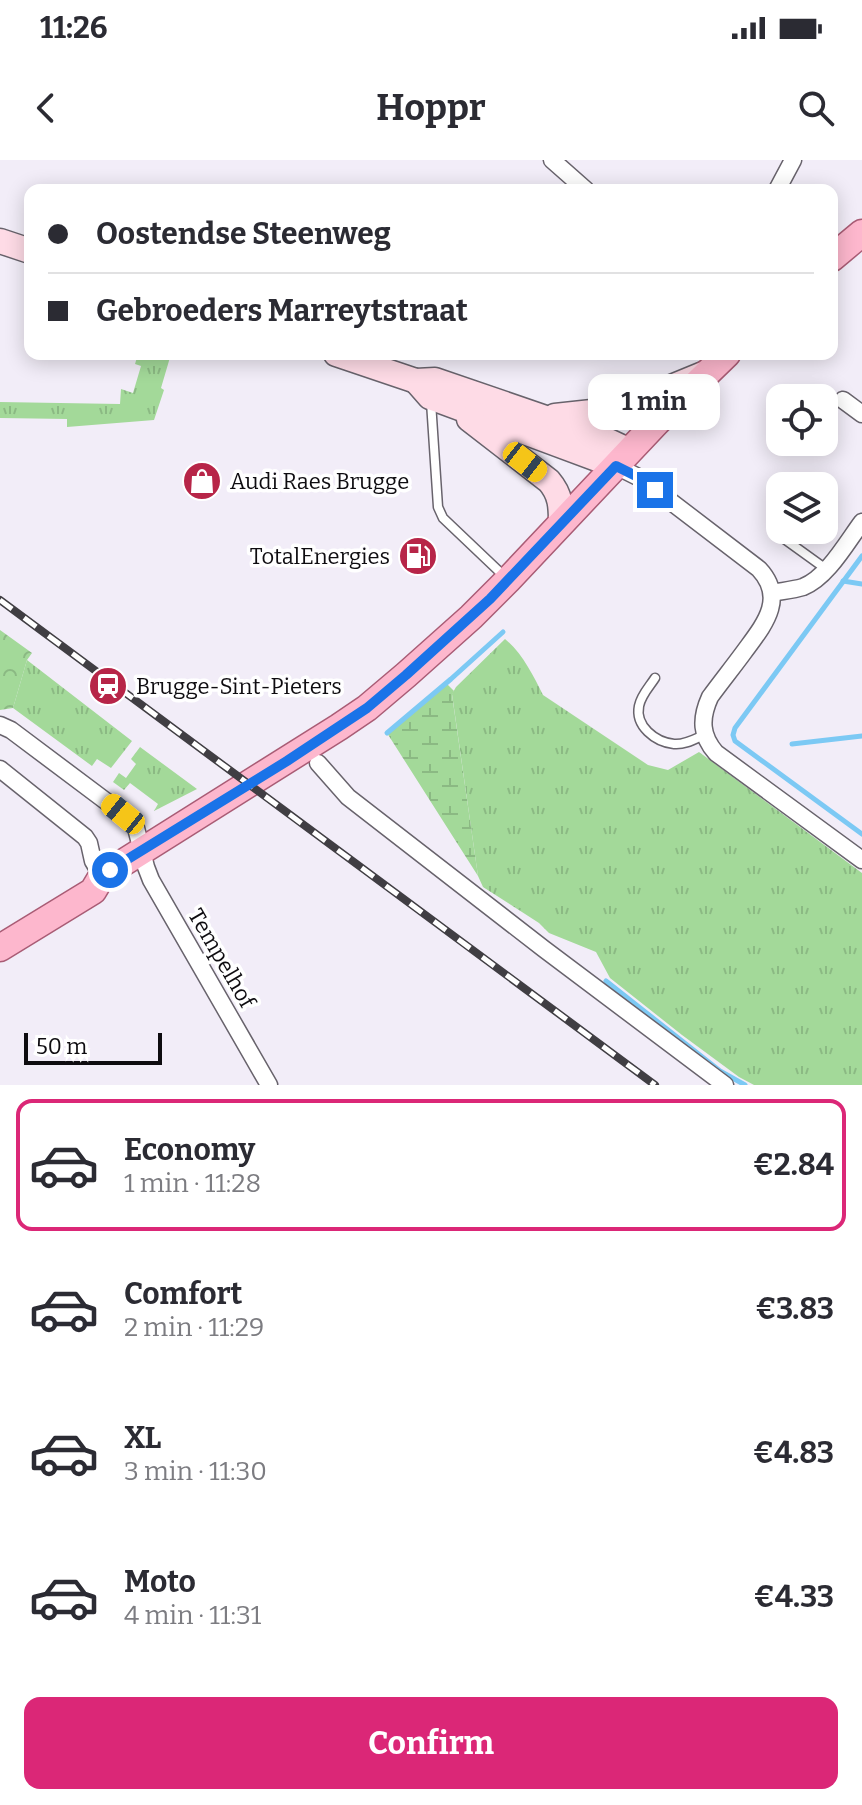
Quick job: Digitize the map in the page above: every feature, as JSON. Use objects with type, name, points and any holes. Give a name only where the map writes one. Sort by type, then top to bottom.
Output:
[{"type":"main road","points":[[838,253],[862,233]]},
{"type":"main road","points":[[0,241],[24,249]]},
{"type":"main road","points":[[350,360],[432,394],[623,458]]},
{"type":"main road","points":[[545,417],[616,409],[660,393],[718,363]]},
{"type":"main road","points":[[0,948],[93,891],[102,876],[367,708],[471,617],[718,363]]},
{"type":"main road","points":[[432,394],[435,380],[607,439],[623,458]]},
{"type":"main road","points":[[432,394],[549,481],[557,490],[561,503],[561,524]]},
{"type":"main road","points":[[0,927],[86,875],[102,876]]},
{"type":"street","points":[[552,160],[579,184]]},
{"type":"street","points":[[780,184],[793,160]]},
{"type":"street","points":[[843,400],[862,414]]},
{"type":"street","points":[[623,458],[640,478],[759,569],[772,593],[770,612],[764,626],[710,697],[704,710],[702,723],[708,744],[862,860]]},
{"type":"street","points":[[772,593],[815,581],[862,522]]},
{"type":"street","name":"Tempelhof","points":[[0,725],[123,814],[136,828],[151,880],[269,1085]]},
{"type":"street","points":[[318,763],[348,797],[725,1085]]},
{"type":"street","points":[[0,769],[85,837],[102,876]]},
{"type":"lane","points":[[432,394],[438,507],[443,518],[508,580]]},
{"type":"lane","points":[[792,544],[827,569]]},
{"type":"lane","points":[[655,678],[638,708],[643,727],[660,740],[674,744],[687,743],[704,735]]},
{"type":"green space","points":[[136,360],[169,360],[154,420],[67,427],[67,419],[0,418],[0,402],[120,404],[121,389],[133,393],[141,366],[135,364]]},
{"type":"green space","points":[[0,630],[32,653],[27,660],[13,708],[0,710]]},
{"type":"green space","points":[[505,639],[522,658],[543,695],[648,765],[668,770],[699,752],[862,873],[862,1085],[754,1085],[682,1035],[610,978],[596,952],[549,933],[539,923],[483,887],[478,876],[452,694]]},
{"type":"green space","points":[[27,660],[132,741],[111,768],[97,759],[92,766],[13,708]]},
{"type":"green space","points":[[446,683],[454,691],[452,695],[478,876],[387,733]]},
{"type":"green space","points":[[140,747],[197,789],[154,811],[158,804],[130,783],[124,790],[113,782],[119,773],[126,778],[136,764],[131,759]]},
{"type":"waterway","points":[[862,556],[735,728],[733,735],[735,741],[862,834]]},
{"type":"waterway","points":[[843,581],[862,584]]},
{"type":"waterway","points":[[387,733],[503,632]]},
{"type":"waterway","points":[[792,744],[862,736]]},
{"type":"waterway","points":[[606,981],[720,1071],[745,1085]]},
{"type":"railway","points":[[0,600],[655,1085]]},
{"type":"place","name":"Audi Raes Brugge","points":[[202,481]]},
{"type":"place","name":"TotalEnergies","points":[[418,556]]},
{"type":"place","name":"Brugge-Sint-Pieters","points":[[108,686]]},
{"type":"route","points":[[110,870],[367,708],[490,599],[616,466],[655,490]]}]
